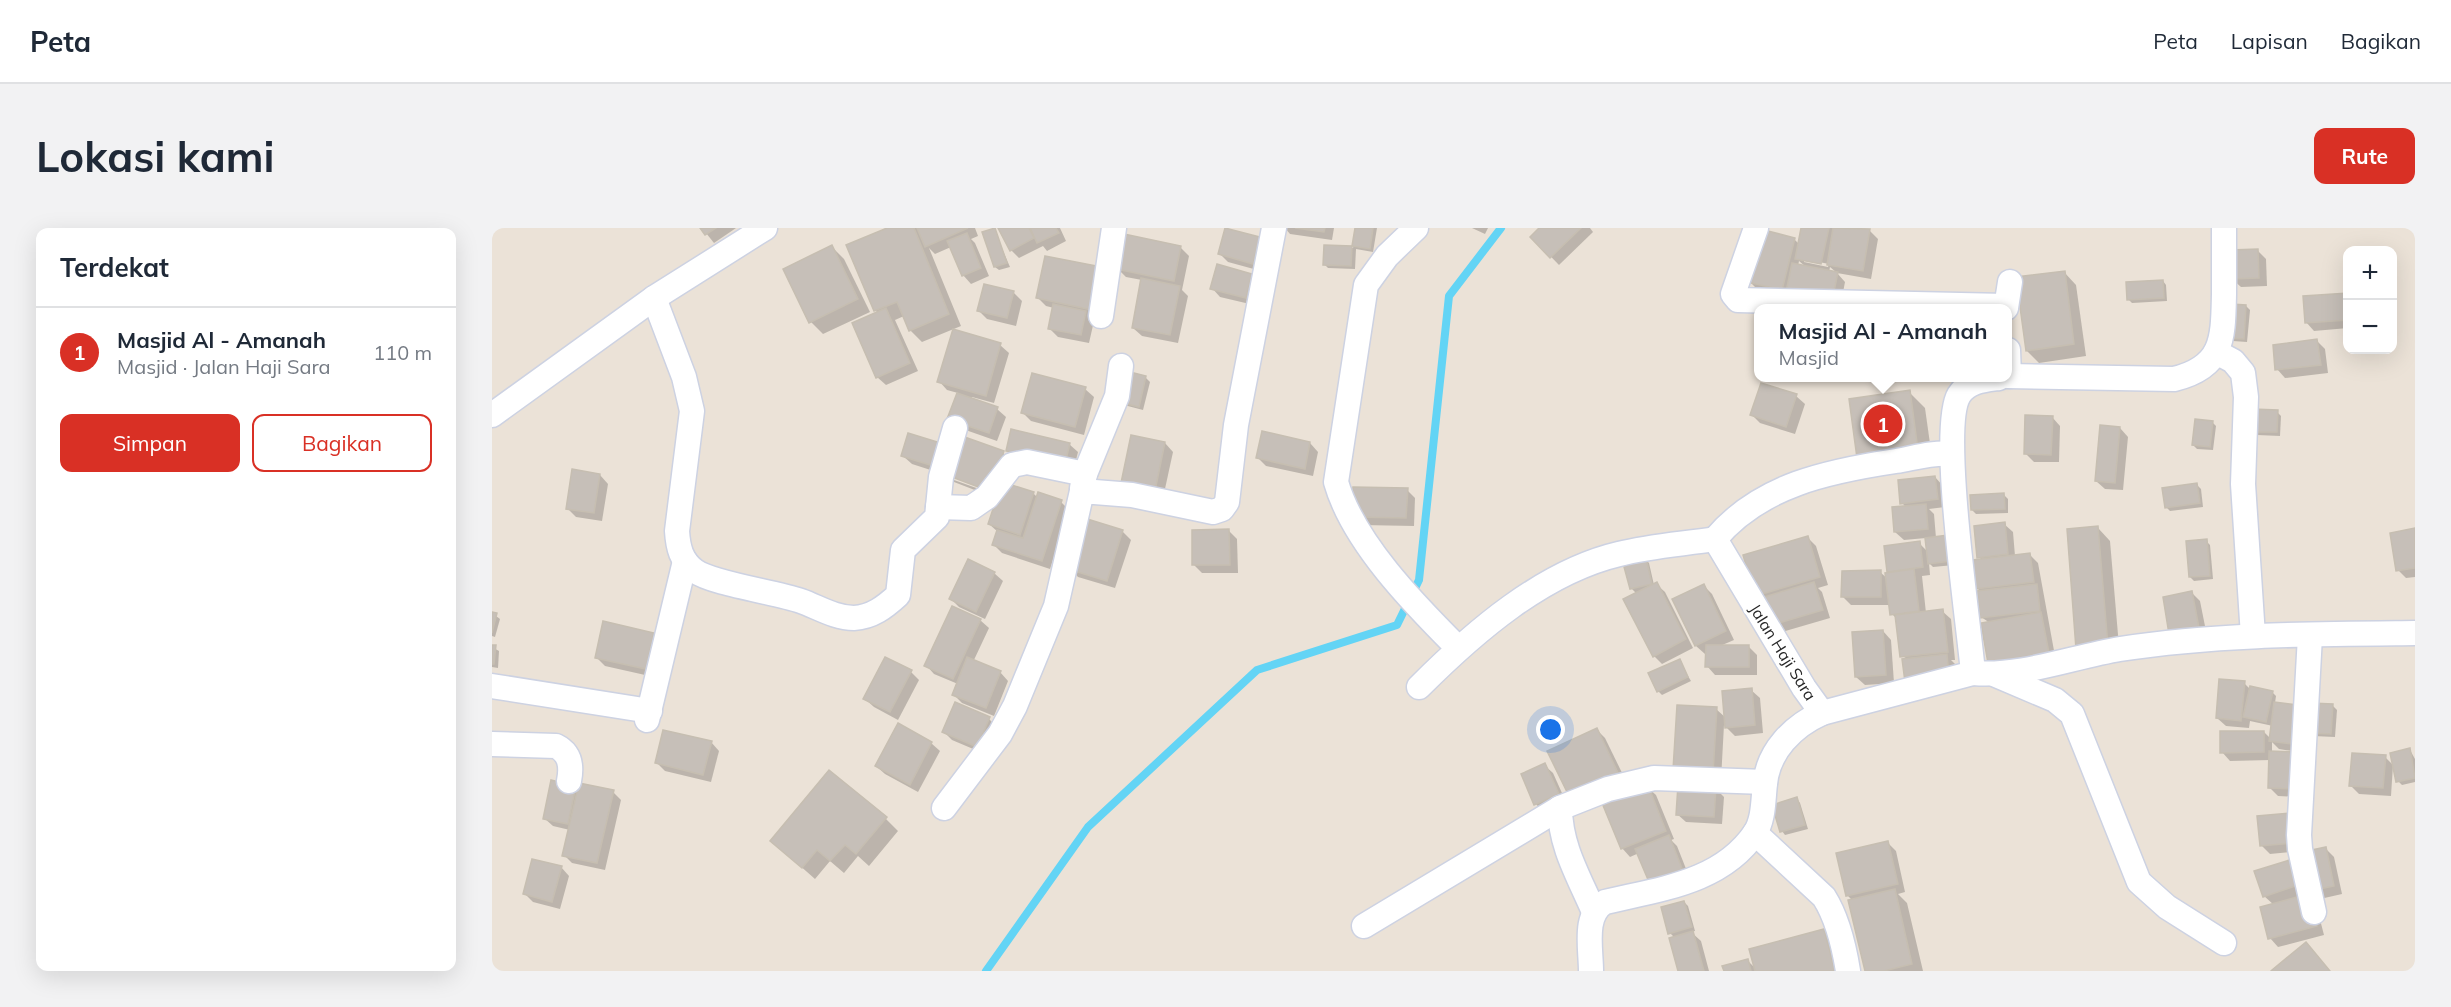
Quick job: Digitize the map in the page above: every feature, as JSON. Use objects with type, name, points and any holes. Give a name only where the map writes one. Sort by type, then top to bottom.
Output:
[{"type":"street","points":[[492,415],[654,298],[765,228]]},
{"type":"street","points":[[1101,316],[1114,228]]},
{"type":"street","points":[[938,507],[971,508],[987,497],[1012,465],[1027,462],[1084,482],[1132,495],[1213,512],[1225,506],[1236,425],[1274,228]]},
{"type":"street","points":[[1416,228],[1387,256],[1366,285],[1336,482],[1346,511],[1400,587],[1458,648]]},
{"type":"street","points":[[1756,228],[1733,294],[1738,300],[1891,304]]},
{"type":"street","points":[[2012,376],[2174,379],[2191,375],[2205,366],[2217,352],[2223,338],[2224,228]]},
{"type":"street","points":[[2006,304],[2010,282]]},
{"type":"street","points":[[654,298],[684,377],[692,411],[677,531],[678,545],[685,561],[704,576],[800,600],[831,613],[853,618],[883,609],[898,596],[903,550],[937,517],[941,477],[955,428]]},
{"type":"street","points":[[2217,352],[2233,361],[2243,374],[2246,397],[2243,484],[2253,636]]},
{"type":"street","points":[[944,808],[1000,734],[1015,706],[1056,606],[1084,482],[1117,396],[1121,366]]},
{"type":"street","points":[[1976,382],[1959,394],[1954,409],[1951,454],[1984,674]]},
{"type":"street","points":[[1419,687],[1458,648],[1537,587],[1584,565],[1620,554],[1715,539],[1731,520],[1792,483],[1856,467],[1943,453],[1951,454]]},
{"type":"street","name":"Jalan Haji Sara","points":[[1715,539],[1804,688],[1822,713],[1806,720],[1789,734],[1770,766],[1765,782],[1761,817],[1755,833]]},
{"type":"street","points":[[492,686],[649,716],[685,561]]},
{"type":"street","points":[[1822,713],[1984,674],[2121,649],[2253,636],[2415,633]]},
{"type":"street","points":[[2310,636],[2299,835],[2314,912]]},
{"type":"street","points":[[1984,674],[2055,700],[2072,714],[2139,882],[2167,908],[2224,943]]},
{"type":"street","points":[[492,744],[556,746],[564,750],[569,759],[569,781]]},
{"type":"street","points":[[1364,926],[1560,808],[1608,789],[1654,778],[1765,782]]},
{"type":"street","points":[[1560,808],[1560,830],[1563,844],[1594,912]]},
{"type":"street","points":[[1591,971],[1590,926],[1594,912],[1605,902],[1696,880],[1725,863],[1755,833],[1824,897],[1844,946],[1848,971]]},
{"type":"building","points":[[700,228],[716,228],[705,235]]},
{"type":"building","points":[[887,228],[914,228],[949,314],[909,331],[897,302],[874,311],[846,245]]},
{"type":"building","points":[[917,228],[968,228],[925,247]]},
{"type":"building","points":[[995,228],[1007,263],[994,267],[982,232]]},
{"type":"building","points":[[998,228],[1029,228],[1034,238],[1010,251]]},
{"type":"building","points":[[1030,228],[1056,228],[1059,233],[1037,243]]},
{"type":"building","points":[[1225,228],[1260,237],[1253,264],[1218,254]]},
{"type":"building","points":[[1295,228],[1325,228],[1324,232]]},
{"type":"building","points":[[1355,228],[1373,228],[1370,249],[1352,246]]},
{"type":"building","points":[[1539,228],[1581,228],[1550,258],[1530,237]]},
{"type":"building","points":[[1801,228],[1829,228],[1821,264],[1795,259]]},
{"type":"building","points":[[1833,228],[1870,229],[1863,271],[1827,265]]},
{"type":"building","points":[[1760,229],[1795,238],[1782,290],[1747,282]]},
{"type":"building","points":[[967,233],[981,268],[962,276],[947,241]]},
{"type":"building","points":[[1124,234],[1181,246],[1174,281],[1116,269]]},
{"type":"building","points":[[832,245],[858,299],[809,323],[783,269]]},
{"type":"building","points":[[1324,245],[1352,246],[1351,266],[1323,265]]},
{"type":"building","points":[[2258,249],[2259,278],[2231,279],[2230,250]]},
{"type":"building","points":[[1045,256],[1102,267],[1092,310],[1036,298]]},
{"type":"building","points":[[1792,263],[1838,272],[1832,301],[1786,292]]},
{"type":"building","points":[[1217,264],[1252,274],[1246,298],[1210,289]]},
{"type":"building","points":[[2065,271],[2074,344],[2026,351],[2016,277]]},
{"type":"building","points":[[1141,278],[1180,286],[1170,335],[1132,328]]},
{"type":"building","points":[[2163,280],[2164,298],[2127,300],[2126,282]]},
{"type":"building","points":[[984,284],[1014,291],[1007,318],[977,311]]},
{"type":"building","points":[[2343,293],[2343,320],[2305,323],[2303,296]]},
{"type":"building","points":[[1053,304],[1086,311],[1081,335],[1048,329]]},
{"type":"building","points":[[2231,304],[2246,305],[2244,339],[2228,338]]},
{"type":"building","points":[[886,308],[910,363],[876,378],[852,323]]},
{"type":"building","points":[[953,329],[1001,343],[986,396],[937,382]]},
{"type":"building","points":[[2317,339],[2321,365],[2275,370],[2273,345]]},
{"type":"building","points":[[1126,371],[1146,376],[1139,407],[1119,402]]},
{"type":"building","points":[[1032,373],[1086,387],[1075,427],[1021,413]]},
{"type":"building","points":[[1761,383],[1797,394],[1786,427],[1750,415]]},
{"type":"building","points":[[1910,390],[1918,450],[1857,458],[1849,399]]},
{"type":"building","points":[[957,393],[998,407],[989,433],[947,419]]},
{"type":"building","points":[[2252,409],[2278,410],[2277,432],[2251,432]]},
{"type":"building","points":[[2025,415],[2053,416],[2051,455],[2024,454]]},
{"type":"building","points":[[2195,419],[2213,421],[2210,447],[2192,445]]},
{"type":"building","points":[[2100,425],[2120,427],[2115,483],[2095,481]]},
{"type":"building","points":[[1011,429],[1070,443],[1065,464],[1006,451]]},
{"type":"building","points":[[1262,431],[1310,442],[1305,469],[1256,458]]},
{"type":"building","points":[[908,433],[947,445],[940,468],[901,456]]},
{"type":"building","points":[[959,435],[1004,451],[989,491],[944,474]]},
{"type":"building","points":[[1131,435],[1165,442],[1155,491],[1121,483]]},
{"type":"building","points":[[572,469],[600,474],[594,513],[566,509]]},
{"type":"building","points":[[1935,476],[1938,499],[1900,504],[1898,480]]},
{"type":"building","points":[[1002,482],[1034,492],[1020,535],[988,524]]},
{"type":"building","points":[[2197,483],[2200,503],[2165,508],[2162,488]]},
{"type":"building","points":[[1353,487],[1408,488],[1406,518],[1352,517]]},
{"type":"building","points":[[1038,492],[1062,500],[1042,561],[992,545],[997,530],[1023,538]]},
{"type":"building","points":[[2004,493],[2005,509],[1971,510],[1970,495]]},
{"type":"building","points":[[1926,504],[1928,529],[1894,532],[1892,507]]},
{"type":"building","points":[[1084,518],[1123,530],[1107,581],[1068,569]]},
{"type":"building","points":[[2005,522],[2008,554],[1977,558],[1974,526]]},
{"type":"building","points":[[2098,526],[2108,646],[2076,649],[2067,529]]},
{"type":"building","points":[[2415,528],[2415,568],[2396,571],[2390,533]]},
{"type":"building","points":[[1229,529],[1230,565],[1192,565],[1192,530]]},
{"type":"building","points":[[1948,535],[1951,561],[1928,564],[1925,538]]},
{"type":"building","points":[[1808,536],[1820,577],[1755,596],[1743,555]]},
{"type":"building","points":[[2207,539],[2210,576],[2189,577],[2186,541]]},
{"type":"building","points":[[1920,541],[1923,567],[1887,572],[1884,546]]},
{"type":"building","points":[[2030,553],[2034,582],[1976,589],[1973,560]]},
{"type":"building","points":[[1646,558],[1652,584],[1630,589],[1623,563]]},
{"type":"building","points":[[968,559],[995,572],[976,612],[949,599]]},
{"type":"building","points":[[1914,569],[1919,611],[1890,615],[1885,573]]},
{"type":"building","points":[[1881,570],[1881,597],[1841,597],[1842,571]]},
{"type":"building","points":[[1657,582],[1686,639],[1653,657],[1623,599]]},
{"type":"building","points":[[1814,582],[1823,610],[1772,625],[1764,597]]},
{"type":"building","points":[[1704,584],[1726,631],[1695,646],[1672,599]]},
{"type":"building","points":[[2037,584],[2040,611],[1980,618],[1977,591]]},
{"type":"building","points":[[2192,591],[2199,628],[2169,634],[2163,597]]},
{"type":"building","points":[[952,606],[981,619],[953,679],[924,666]]},
{"type":"building","points":[[1943,609],[1948,652],[1900,657],[1895,615]]},
{"type":"building","points":[[492,612],[497,613],[492,633]]},
{"type":"building","points":[[2041,612],[2050,658],[1989,669],[1981,623]]},
{"type":"building","points":[[603,621],[654,633],[646,669],[595,658]]},
{"type":"building","points":[[1883,630],[1886,675],[1855,677],[1852,632]]},
{"type":"building","points":[[492,645],[496,645],[494,664],[492,664]]},
{"type":"building","points":[[1706,645],[1749,645],[1749,667],[1705,667]]},
{"type":"building","points":[[1947,654],[1949,677],[1905,682],[1902,659]]},
{"type":"building","points":[[885,657],[912,670],[890,712],[863,699]]},
{"type":"building","points":[[967,657],[1001,671],[986,708],[952,695]]},
{"type":"building","points":[[1680,659],[1688,677],[1657,692],[1648,673]]},
{"type":"building","points":[[2219,679],[2245,681],[2241,721],[2216,718]]},
{"type":"building","points":[[2250,686],[2273,691],[2266,722],[2243,717]]},
{"type":"building","points":[[1752,688],[1755,725],[1725,728],[1722,691]]},
{"type":"building","points":[[955,702],[990,717],[977,747],[942,732]]},
{"type":"building","points":[[2274,702],[2297,705],[2291,744],[2269,741]]},
{"type":"building","points":[[2310,703],[2333,704],[2331,734],[2308,733]]},
{"type":"building","points":[[1677,705],[1717,707],[1713,773],[1673,770]]},
{"type":"building","points":[[898,723],[932,742],[910,785],[875,766]]},
{"type":"building","points":[[1597,728],[1618,773],[1569,796],[1547,751]]},
{"type":"building","points":[[663,730],[712,741],[703,775],[655,763]]},
{"type":"building","points":[[2220,731],[2264,731],[2264,752],[2220,753]]},
{"type":"building","points":[[2410,748],[2415,778],[2396,782],[2390,753]]},
{"type":"building","points":[[2269,751],[2297,752],[2295,789],[2268,788]]},
{"type":"building","points":[[2352,753],[2386,755],[2383,788],[2349,786]]},
{"type":"building","points":[[1545,763],[1559,794],[1534,805],[1521,774]]},
{"type":"building","points":[[829,770],[887,817],[856,854],[845,845],[830,861],[817,850],[802,868],[770,841]]},
{"type":"building","points":[[551,780],[576,786],[568,824],[543,819]]},
{"type":"building","points":[[579,783],[614,790],[597,863],[562,856]]},
{"type":"building","points":[[1648,785],[1666,831],[1621,849],[1602,803]]},
{"type":"building","points":[[1678,785],[1716,787],[1714,817],[1676,815]]},
{"type":"building","points":[[1797,797],[1805,825],[1780,832],[1772,805]]},
{"type":"building","points":[[2292,813],[2295,843],[2260,846],[2257,816]]},
{"type":"building","points":[[1669,835],[1685,876],[1652,889],[1635,849]]},
{"type":"building","points":[[1888,841],[1898,884],[1846,896],[1836,853]]},
{"type":"building","points":[[2326,847],[2334,886],[2310,891],[2302,852]]},
{"type":"building","points":[[532,859],[562,866],[552,902],[523,894]]},
{"type":"building","points":[[2293,859],[2301,884],[2263,897],[2254,871]]},
{"type":"building","points":[[1895,889],[1912,964],[1884,971],[1865,971],[1848,900]]},
{"type":"building","points":[[2308,894],[2317,926],[2268,939],[2260,907]]},
{"type":"building","points":[[1684,901],[1692,927],[1668,934],[1661,907]]},
{"type":"building","points":[[1824,929],[1835,971],[1755,971],[1749,949]]},
{"type":"building","points":[[1693,931],[1704,971],[1678,971],[1669,938]]},
{"type":"building","points":[[2306,942],[2330,971],[2271,971],[2272,970]]},
{"type":"building","points":[[1748,959],[1751,971],[1724,971],[1722,966]]},
{"type":"waterway","points":[[986,971],[1088,827],[1257,670],[1397,625],[1419,580],[1449,296],[1501,228]]},
{"type":"place","name":"Masjid Al - Amanah","points":[[1883,424]]}]
